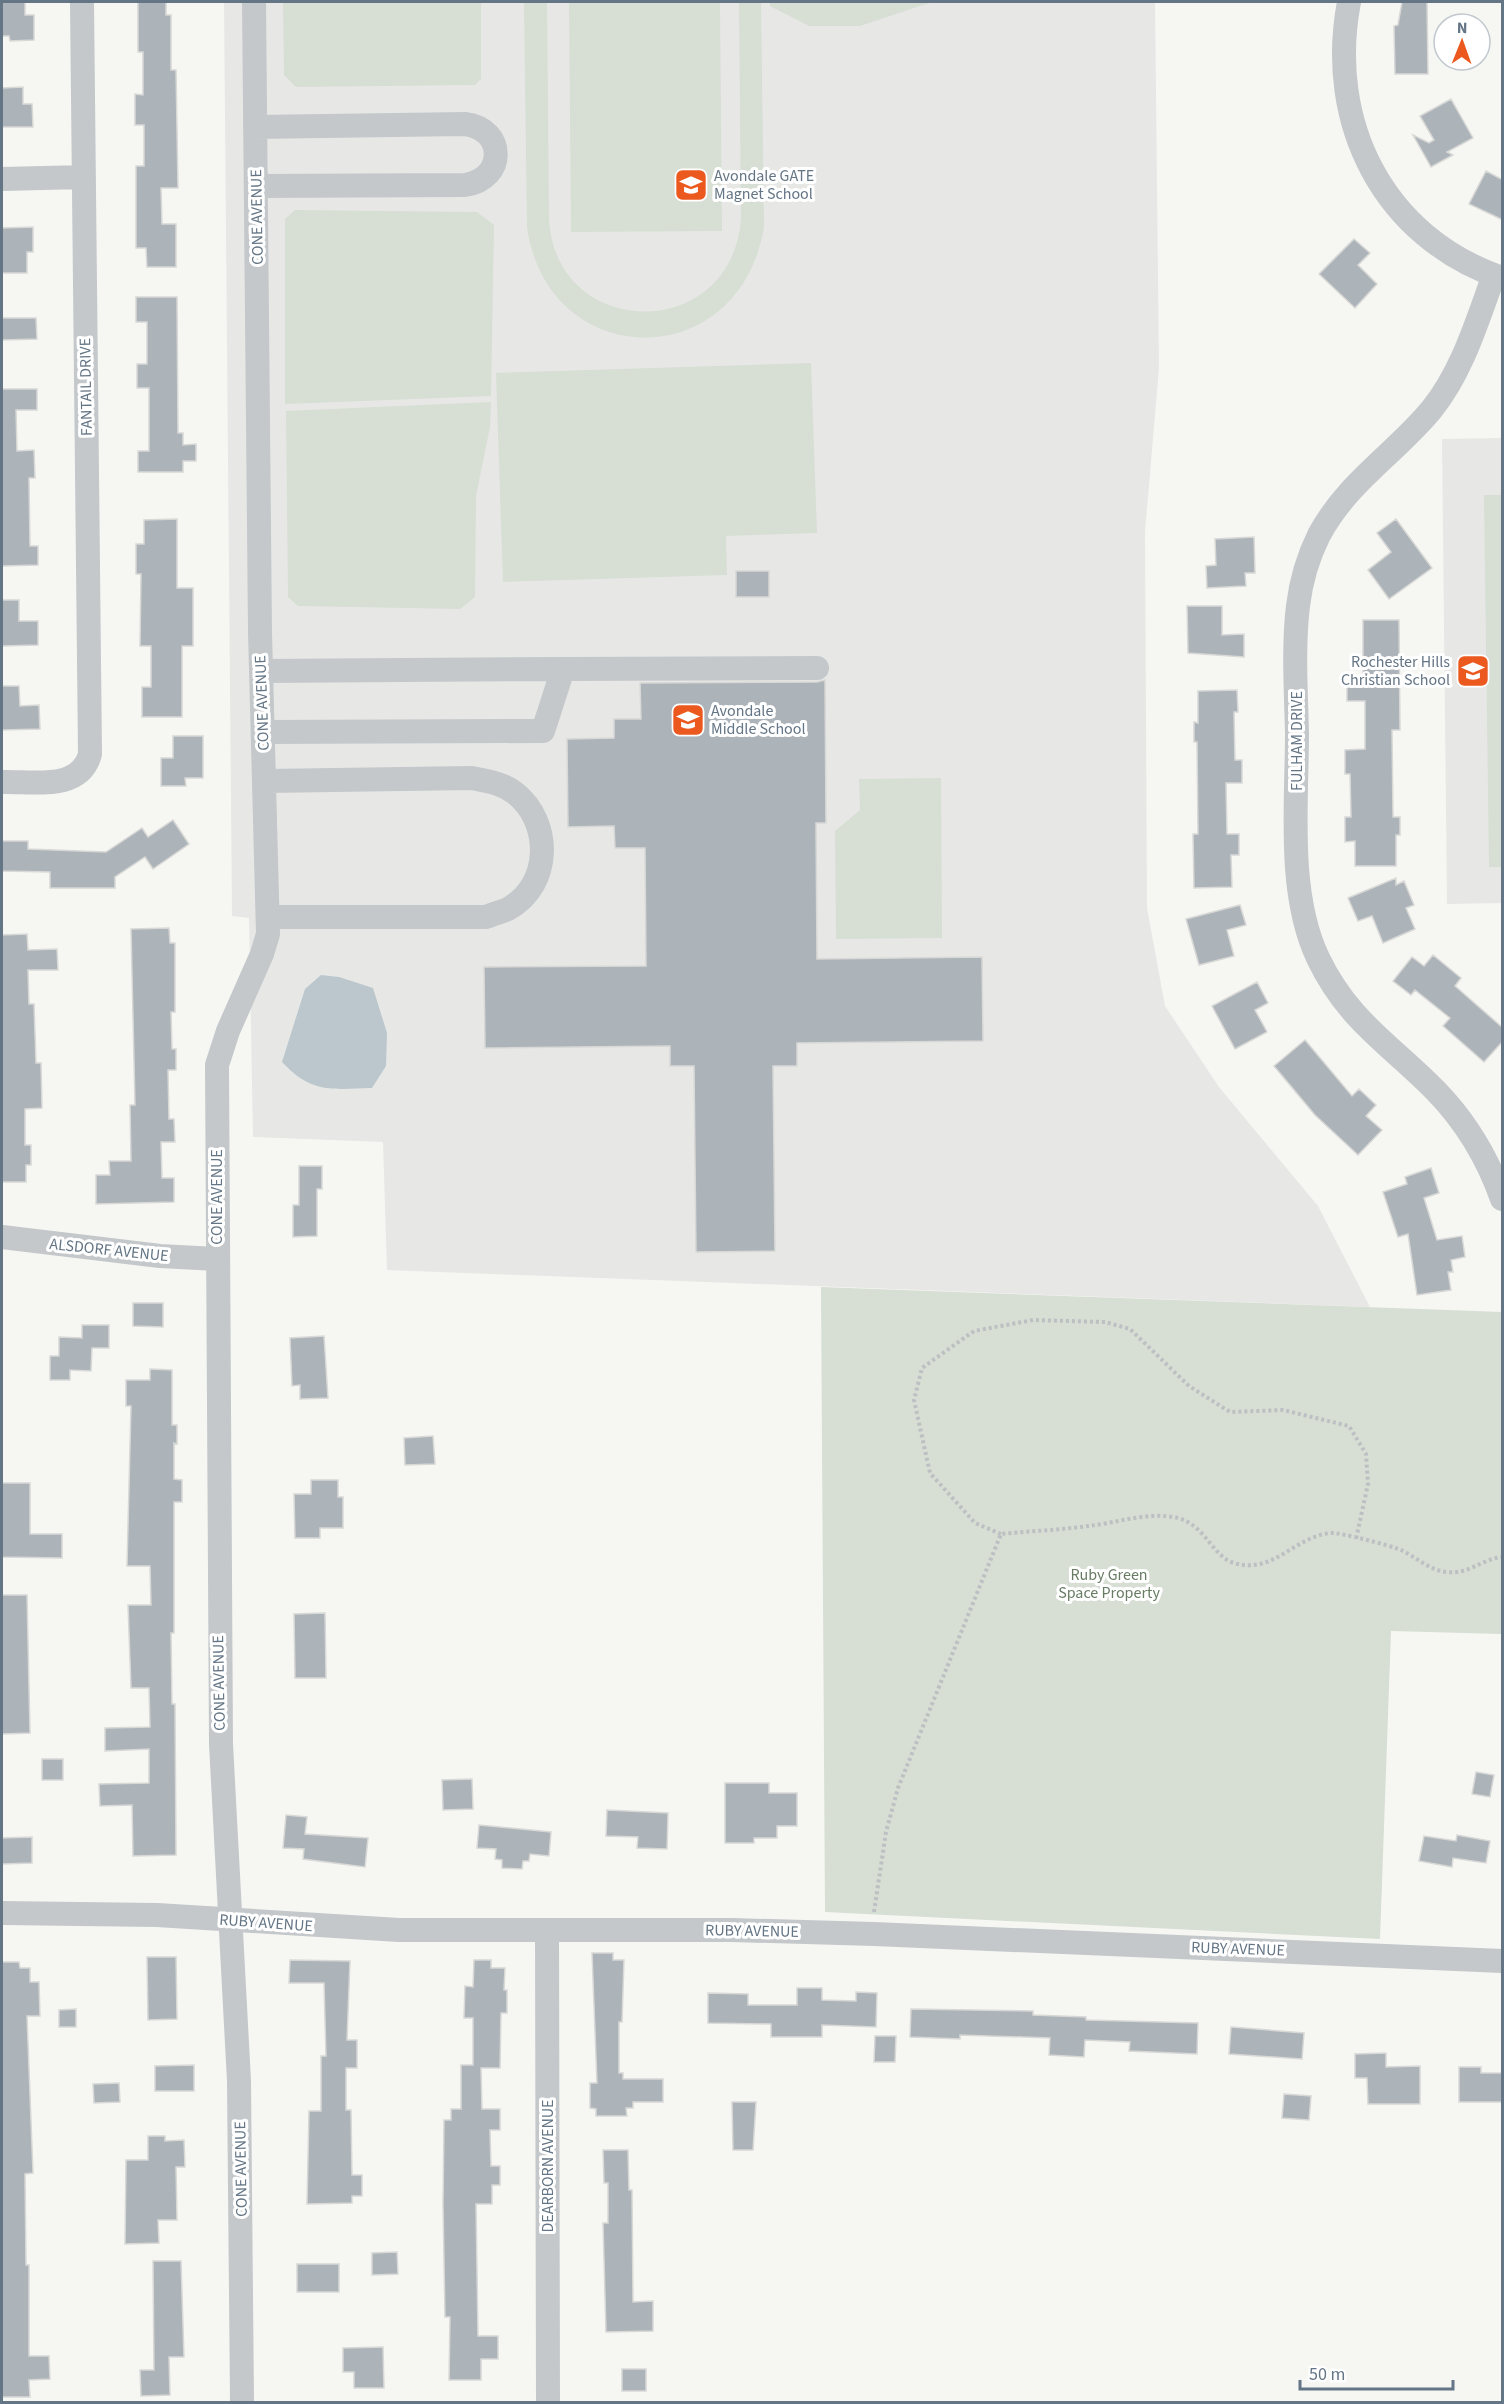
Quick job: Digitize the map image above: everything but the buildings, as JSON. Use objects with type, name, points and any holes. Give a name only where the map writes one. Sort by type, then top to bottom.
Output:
[{"type":"street","name":"FANTAIL DRIVE","points":[[2,782],[65,781],[81,771],[90,754],[82,2]]},
{"type":"street","name":"CONE AVENUE","points":[[242,2403],[240,2127],[232,1921],[220,1744],[217,1065],[228,1031],[266,943],[267,917],[261,671],[254,2]]},
{"type":"street","points":[[1349,2],[1342,51],[1343,75],[1352,122],[1372,168],[1388,195],[1428,238],[1471,266],[1498,276]]},
{"type":"street","points":[[255,127],[465,124],[483,130],[490,137],[496,154],[490,173],[475,184],[256,186]]},
{"type":"street","points":[[2,179],[84,177]]},
{"type":"street","name":"FULHAM DRIVE","points":[[1498,276],[1469,345],[1447,386],[1412,430],[1349,490],[1319,536],[1310,557],[1303,579],[1297,628],[1297,824],[1300,901],[1310,936],[1327,978],[1359,1021],[1418,1074],[1455,1112],[1481,1150],[1502,1196]]},
{"type":"street","points":[[261,671],[817,668]]},
{"type":"street","points":[[264,732],[543,731],[562,669]]},
{"type":"street","points":[[265,781],[472,778],[494,782],[514,791],[529,807],[540,826],[543,848],[539,872],[527,893],[509,908],[486,917],[267,917]]},
{"type":"street","name":"ALSDORF AVENUE","points":[[2,1237],[160,1256],[218,1259]]},
{"type":"street","name":"RUBY AVENUE","points":[[2,1913],[157,1915],[399,1930],[732,1930],[874,1934],[1503,1961]]},
{"type":"street","name":"DEARBORN AVENUE","points":[[547,1930],[548,2403]]},
{"type":"path","points":[[1356,1539],[1368,1484],[1366,1454],[1349,1426],[1283,1410],[1230,1412],[1189,1386],[1130,1329],[1105,1322],[1033,1320],[974,1331],[921,1368],[914,1400],[930,1473],[975,1523],[1001,1534],[1086,1527],[1154,1517],[1177,1518],[1193,1524],[1232,1563],[1258,1565],[1334,1532],[1356,1539],[1400,1550],[1422,1563],[1446,1572],[1464,1572],[1493,1558],[1503,1557]]},
{"type":"path","points":[[874,1934],[879,1876],[898,1788],[1001,1534]]},
{"type":"shaded area","name":"Avondale Middle School","points":[[224,2],[1155,2],[1159,368],[1145,532],[1147,908],[1165,1006],[1219,1087],[1318,1206],[1370,1307],[387,1270],[383,1142],[253,1137],[249,918],[232,916]]},
{"type":"shaded area","name":"Rochester Hills Christian School","points":[[1502,438],[1502,903],[1447,904],[1442,439]]},
{"type":"shaded area","points":[[321,975],[339,977],[373,988],[387,1033],[386,1066],[372,1088],[333,1089],[313,1085],[303,1080],[282,1062],[305,989]]},
{"type":"green space","points":[[283,2],[481,2],[481,79],[475,85],[296,87],[284,75]]},
{"type":"green space","points":[[524,2],[547,2],[549,217],[558,258],[579,287],[609,305],[642,312],[676,306],[707,290],[730,261],[741,220],[739,2],[761,2],[764,227],[747,276],[719,311],[683,331],[644,338],[604,330],[569,309],[542,275],[527,227]]},
{"type":"green space","points":[[569,2],[720,2],[722,231],[571,232]]},
{"type":"green space","points":[[770,2],[932,2],[860,26],[809,26],[770,6]]},
{"type":"green space","points":[[295,210],[477,212],[494,225],[491,396],[285,404],[285,219]]},
{"type":"green space","points":[[811,363],[817,533],[726,536],[727,575],[503,582],[496,373]]},
{"type":"green space","points":[[491,402],[490,427],[476,496],[475,597],[460,609],[298,606],[288,597],[286,411]]},
{"type":"green space","points":[[1484,495],[1502,495],[1502,867],[1489,867]]},
{"type":"green space","points":[[941,778],[942,938],[836,939],[835,831],[860,810],[859,779]]},
{"type":"green space","name":"Ruby Green Space Property","points":[[821,1287],[1502,1312],[1502,1634],[1391,1631],[1380,1939],[825,1912]]},
{"type":"place","name":"Avondale GATE Magnet School","points":[[691,185]]},
{"type":"place","name":"Rochester Hills Christian School","points":[[1473,671]]},
{"type":"place","name":"Avondale Middle School","points":[[688,720]]}]
